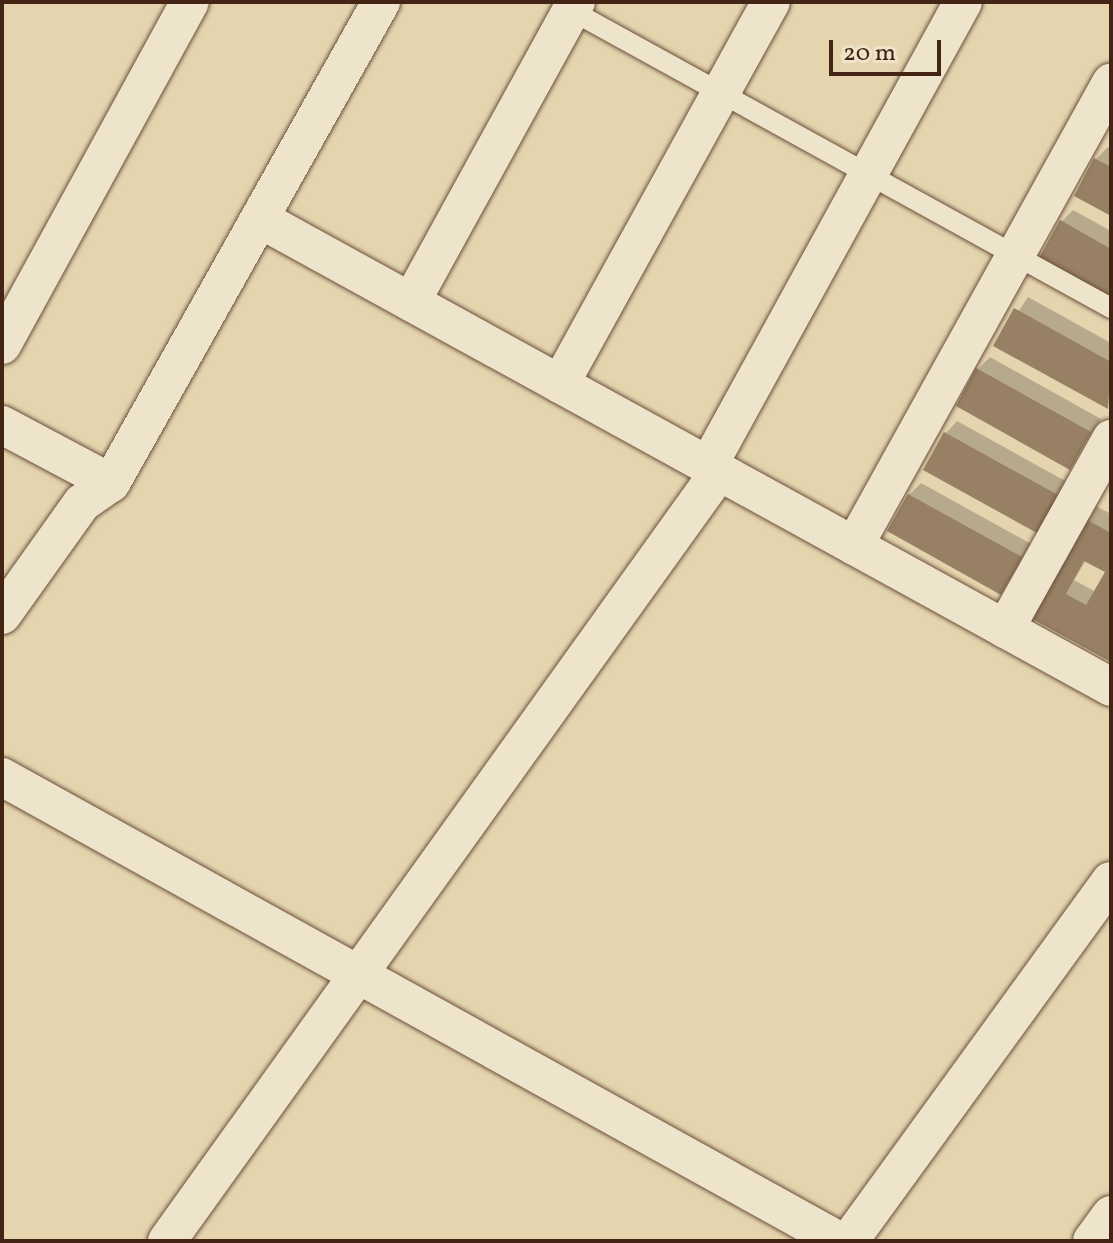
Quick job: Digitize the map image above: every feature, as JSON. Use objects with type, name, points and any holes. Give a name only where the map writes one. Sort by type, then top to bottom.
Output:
[{"type":"street","points":[[2,345],[190,2]]},
{"type":"street","points":[[2,615],[82,503],[111,483],[381,2]]},
{"type":"street","points":[[560,384],[771,2]]},
{"type":"street","points":[[167,1241],[714,469],[868,175],[963,2]]},
{"type":"street","points":[[411,302],[568,5]]},
{"type":"street","points":[[854,546],[1111,83]]},
{"type":"street","points":[[260,219],[1111,687]]},
{"type":"street","points":[[2,425],[111,483]]},
{"type":"street","points":[[1005,629],[1111,439]]},
{"type":"street","points":[[2,777],[839,1241]]},
{"type":"street","points":[[849,1241],[1111,881]]},
{"type":"street","points":[[1092,1241],[1111,1215]]},
{"type":"lane","points":[[568,5],[1111,308]]},
{"type":"building","points":[[1094,158],[1111,167],[1111,216],[1074,196]]},
{"type":"building","points":[[1060,220],[1111,249],[1111,298],[1039,258]]},
{"type":"building","points":[[1014,308],[1111,362],[1108,409],[993,346]]},
{"type":"building","points":[[976,368],[1091,432],[1070,470],[956,406]]},
{"type":"building","points":[[944,432],[1058,495],[1037,533],[923,470]]},
{"type":"building","points":[[908,494],[1022,557],[1001,595],[887,531]]},
{"type":"building","points":[[1082,517],[1111,533],[1111,662],[1027,616]],"holes":[[[1084,561],[1105,572],[1086,605],[1066,594]]]}]
